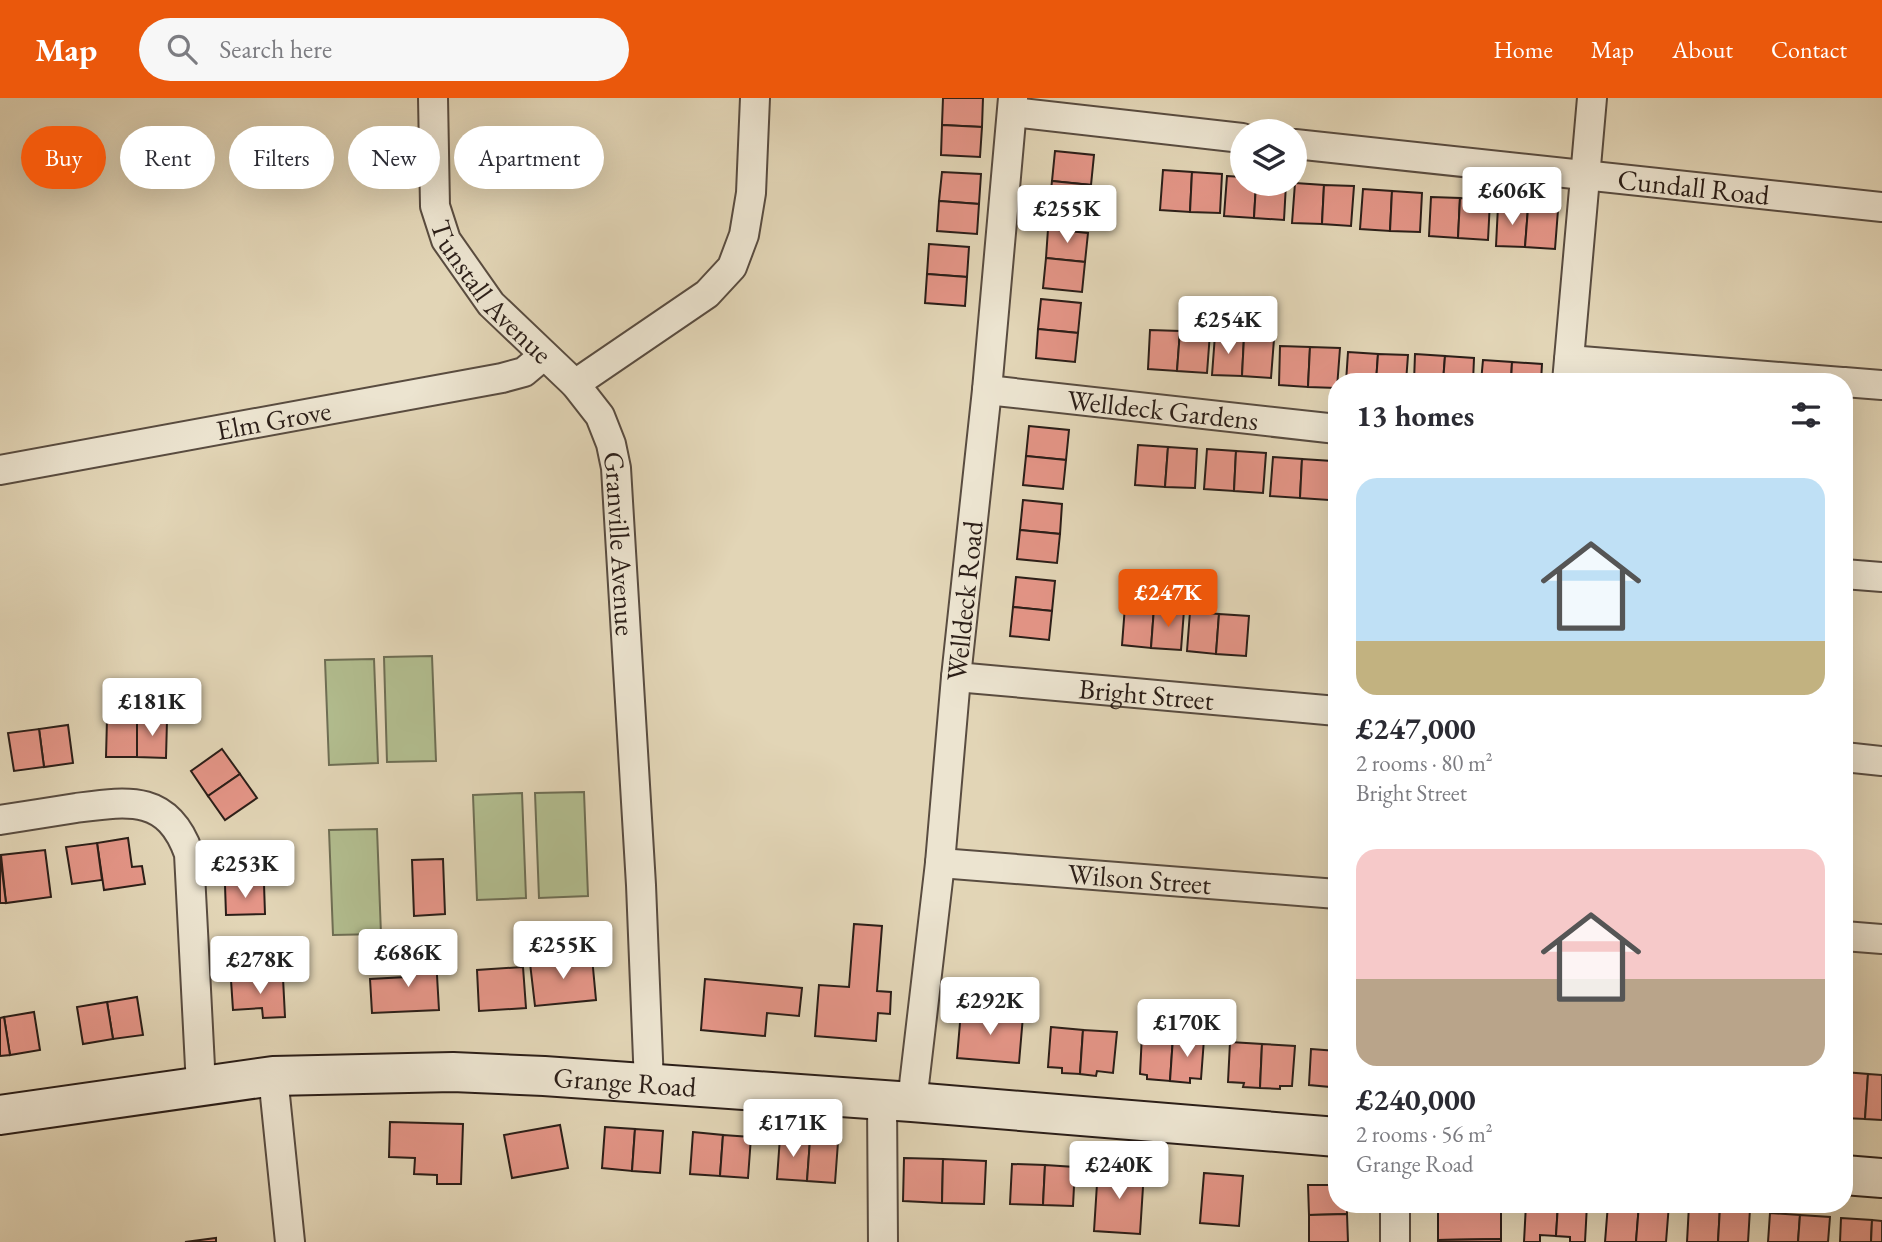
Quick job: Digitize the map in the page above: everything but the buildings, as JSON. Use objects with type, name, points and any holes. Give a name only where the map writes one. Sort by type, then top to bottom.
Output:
[{"type":"street","name":"Tunstall Avenue","points":[[433,98],[435,206],[446,240],[491,304],[575,384]]},
{"type":"street","points":[[575,384],[706,294],[732,267],[744,235],[751,193],[755,98]]},
{"type":"street","points":[[1592,98],[1568,371],[1618,373]]},
{"type":"street","points":[[1013,105],[1230,136]]},
{"type":"street","name":"Welldeck Road","points":[[883,1242],[897,1101],[940,863],[1013,105]]},
{"type":"street","name":"Cundall Road","points":[[1307,145],[1882,207]]},
{"type":"street","name":"Elm Grove","points":[[0,470],[502,378],[524,372],[543,356]]},
{"type":"street","points":[[1853,383],[1882,385]]},
{"type":"street","name":"Granville Avenue","points":[[575,384],[600,416],[611,444],[616,468],[640,872],[649,1084]]},
{"type":"street","name":"Welldeck Gardens","points":[[987,390],[1328,428]]},
{"type":"street","points":[[1853,575],[1882,577]]},
{"type":"street","name":"Bright Street","points":[[956,677],[1328,709]]},
{"type":"street","points":[[1853,758],[1882,761]]},
{"type":"street","points":[[0,820],[120,802],[143,804],[163,814],[177,830],[189,854],[201,1086]]},
{"type":"street","name":"Wilson Street","points":[[940,863],[1328,893]]},
{"type":"street","points":[[1853,937],[1882,939]]},
{"type":"street","name":"Grange Road","points":[[0,1115],[273,1076],[453,1072],[897,1101],[1328,1136]]},
{"type":"street","points":[[273,1076],[290,1242]]},
{"type":"street","points":[[1853,1176],[1882,1178]]},
{"type":"street","points":[[1395,1213],[1395,1242]]},
{"type":"green space","points":[[432,656],[436,761],[387,762],[384,657]]},
{"type":"green space","points":[[374,659],[378,763],[329,765],[325,660]]},
{"type":"green space","points":[[584,792],[588,896],[539,898],[535,793]]},
{"type":"green space","points":[[522,793],[526,898],[477,900],[473,795]]},
{"type":"green space","points":[[377,829],[381,934],[333,935],[329,830]]}]
